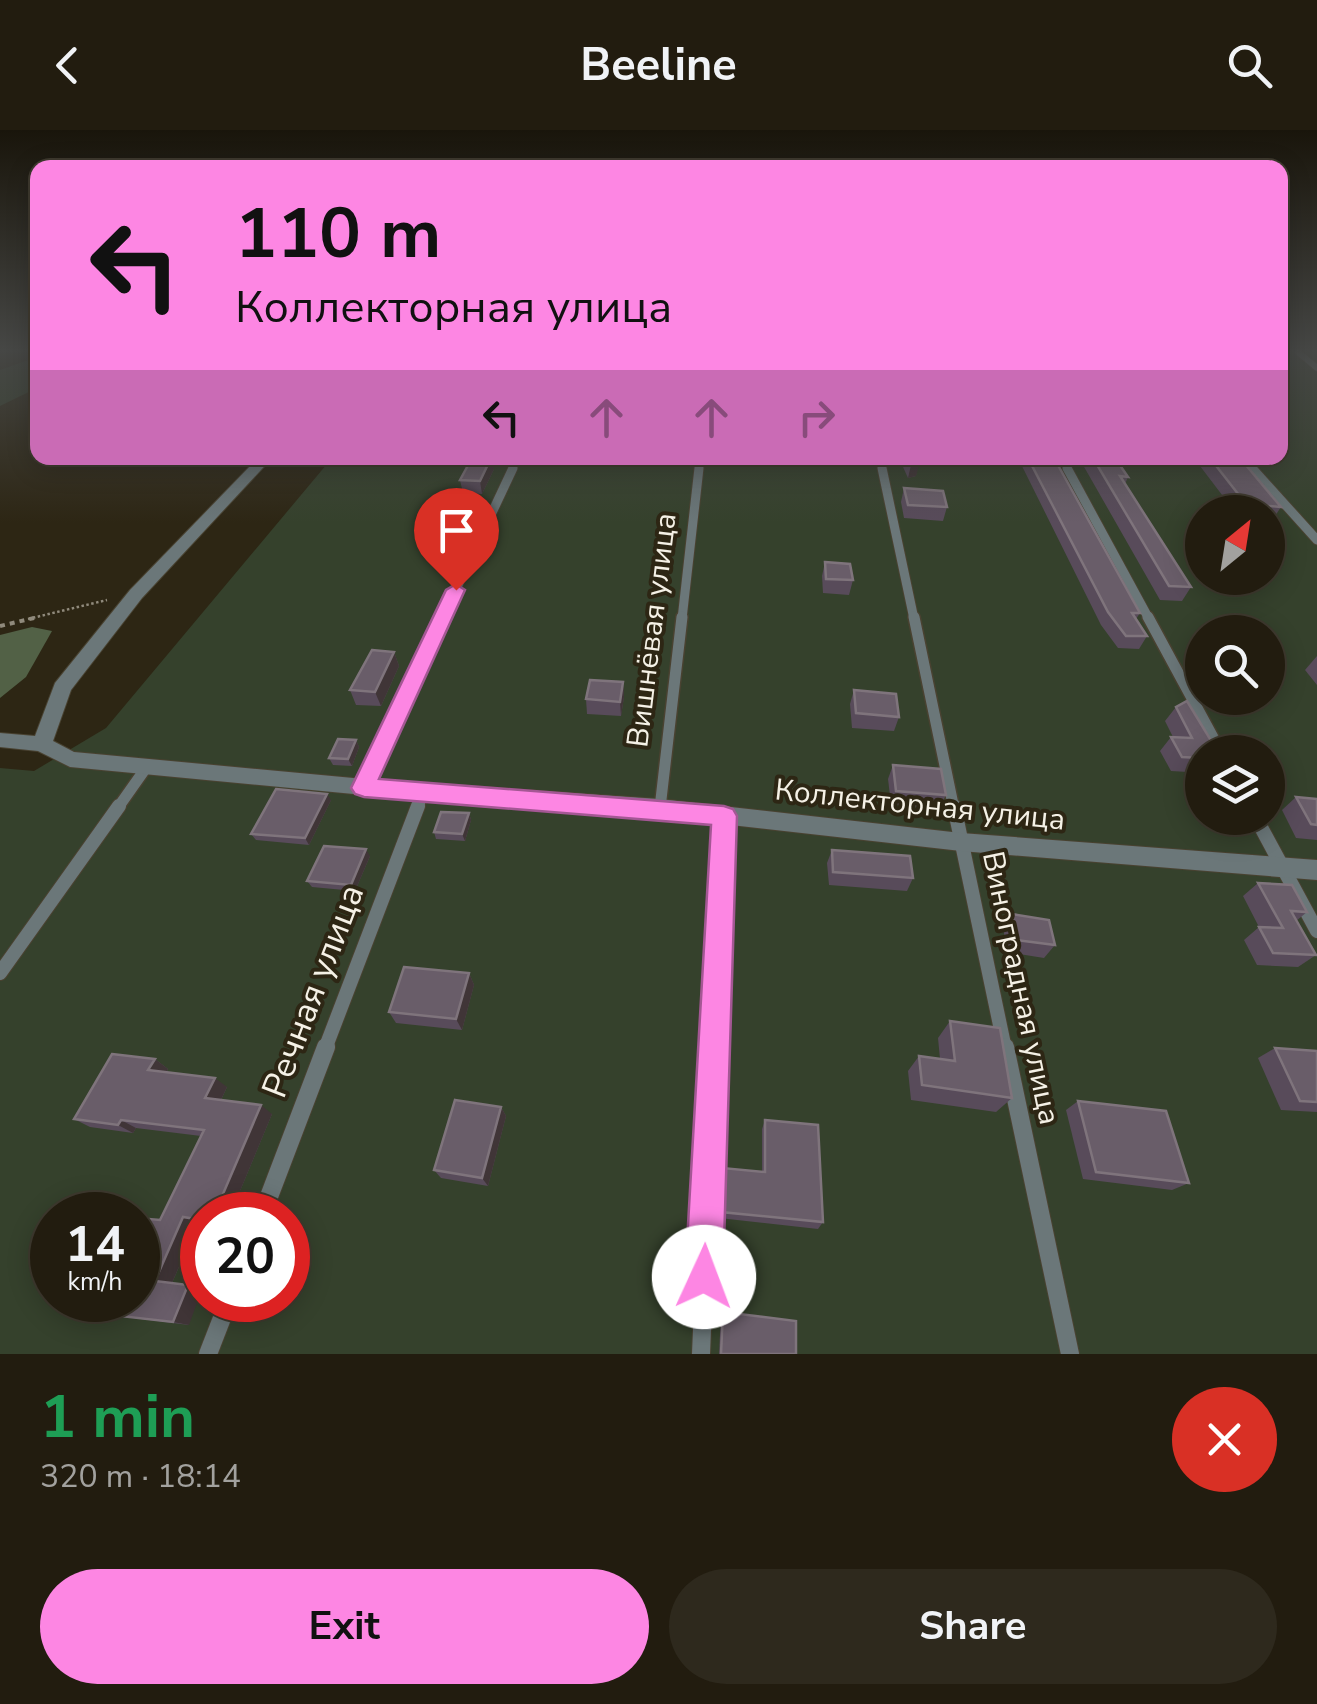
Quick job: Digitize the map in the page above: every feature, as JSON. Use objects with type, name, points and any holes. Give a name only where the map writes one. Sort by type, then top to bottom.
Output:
[{"type":"street","points":[[42,744],[62,688],[136,594],[258,465]]},
{"type":"street","name":"Коллекторная улица","points":[[0,740],[42,744],[70,759],[364,788],[660,808],[962,842],[1317,870]]},
{"type":"lane","points":[[364,788],[514,465]]},
{"type":"lane","name":"Вишнёвая улица","points":[[660,808],[699,465]]},
{"type":"lane","name":"Виноградная улица","points":[[881,465],[1070,1354]]},
{"type":"lane","points":[[1066,465],[1212,735]]},
{"type":"lane","points":[[1249,465],[1317,540]]},
{"type":"lane","points":[[0,973],[148,765]]},
{"type":"lane","name":"Речная улица","points":[[271,1192],[424,791]]},
{"type":"lane","points":[[701,1354],[724,816]]},
{"type":"lane","points":[[1265,835],[1317,930]]},
{"type":"lane","points":[[208,1354],[220,1322]]},
{"type":"path","points":[[0,626],[136,594]]},
{"type":"green space","points":[[1288,409],[1317,409],[1317,1354],[0,1354],[0,768],[34,771],[106,728],[326,465],[1288,465]]},
{"type":"green space","points":[[32,627],[52,631],[26,677],[0,698],[0,635]]},
{"type":"building","points":[[468,465],[488,465],[480,481],[460,480]]},
{"type":"building","points":[[1032,465],[1058,465],[1140,613],[1132,613],[1147,636],[1126,636],[1108,612]]},
{"type":"building","points":[[1097,465],[1120,465],[1128,477],[1120,476],[1185,578],[1185,587],[1169,586]]},
{"type":"building","points":[[1215,465],[1246,465],[1271,495],[1239,495]]},
{"type":"building","points":[[904,488],[943,491],[947,507],[908,505]]},
{"type":"building","points":[[825,562],[850,564],[853,580],[826,579]]},
{"type":"building","points":[[372,650],[394,652],[375,692],[350,690]]},
{"type":"building","points":[[590,680],[623,682],[620,702],[586,699]]},
{"type":"building","points":[[854,690],[896,694],[899,717],[856,713]]},
{"type":"building","points":[[1185,702],[1185,715],[1196,715],[1208,735],[1190,735],[1176,707]]},
{"type":"building","points":[[1171,737],[1185,738],[1185,757],[1182,757]]},
{"type":"building","points":[[338,739],[356,740],[348,759],[329,758]]},
{"type":"building","points":[[893,765],[941,769],[946,795],[896,791]]},
{"type":"building","points":[[276,789],[327,794],[305,838],[251,834]]},
{"type":"building","points":[[1296,797],[1317,799],[1317,825],[1311,824]]},
{"type":"building","points":[[441,812],[469,813],[462,834],[434,832]]},
{"type":"building","points":[[324,846],[366,849],[351,885],[307,881]]},
{"type":"building","points":[[832,850],[910,856],[913,878],[833,872]]},
{"type":"building","points":[[1258,883],[1292,885],[1307,912],[1291,911],[1316,955],[1273,953],[1259,927],[1283,928]]},
{"type":"building","points":[[1012,914],[1049,920],[1055,945],[1016,940]]},
{"type":"building","points":[[404,967],[469,973],[456,1019],[389,1012]]},
{"type":"building","points":[[950,1021],[1000,1028],[1012,1098],[922,1085],[919,1056],[955,1061]]},
{"type":"building","points":[[1275,1048],[1317,1051],[1317,1102],[1300,1101]]},
{"type":"building","points":[[112,1054],[155,1059],[148,1070],[215,1078],[205,1098],[261,1105],[224,1192],[180,1192],[180,1224],[160,1270],[160,1220],[204,1130],[74,1119]]},
{"type":"building","points":[[455,1100],[501,1107],[482,1178],[434,1170]]},
{"type":"building","points":[[1078,1101],[1166,1111],[1189,1183],[1096,1172]]},
{"type":"building","points":[[765,1120],[818,1125],[823,1222],[721,1212],[723,1168],[765,1172]]},
{"type":"building","points":[[160,1282],[180,1284],[180,1305],[173,1322],[160,1321]]},
{"type":"building","points":[[723,1312],[796,1321],[796,1354],[721,1354]]},
{"type":"route","points":[[456,590],[364,788],[660,808],[724,816],[704,1277]]}]
